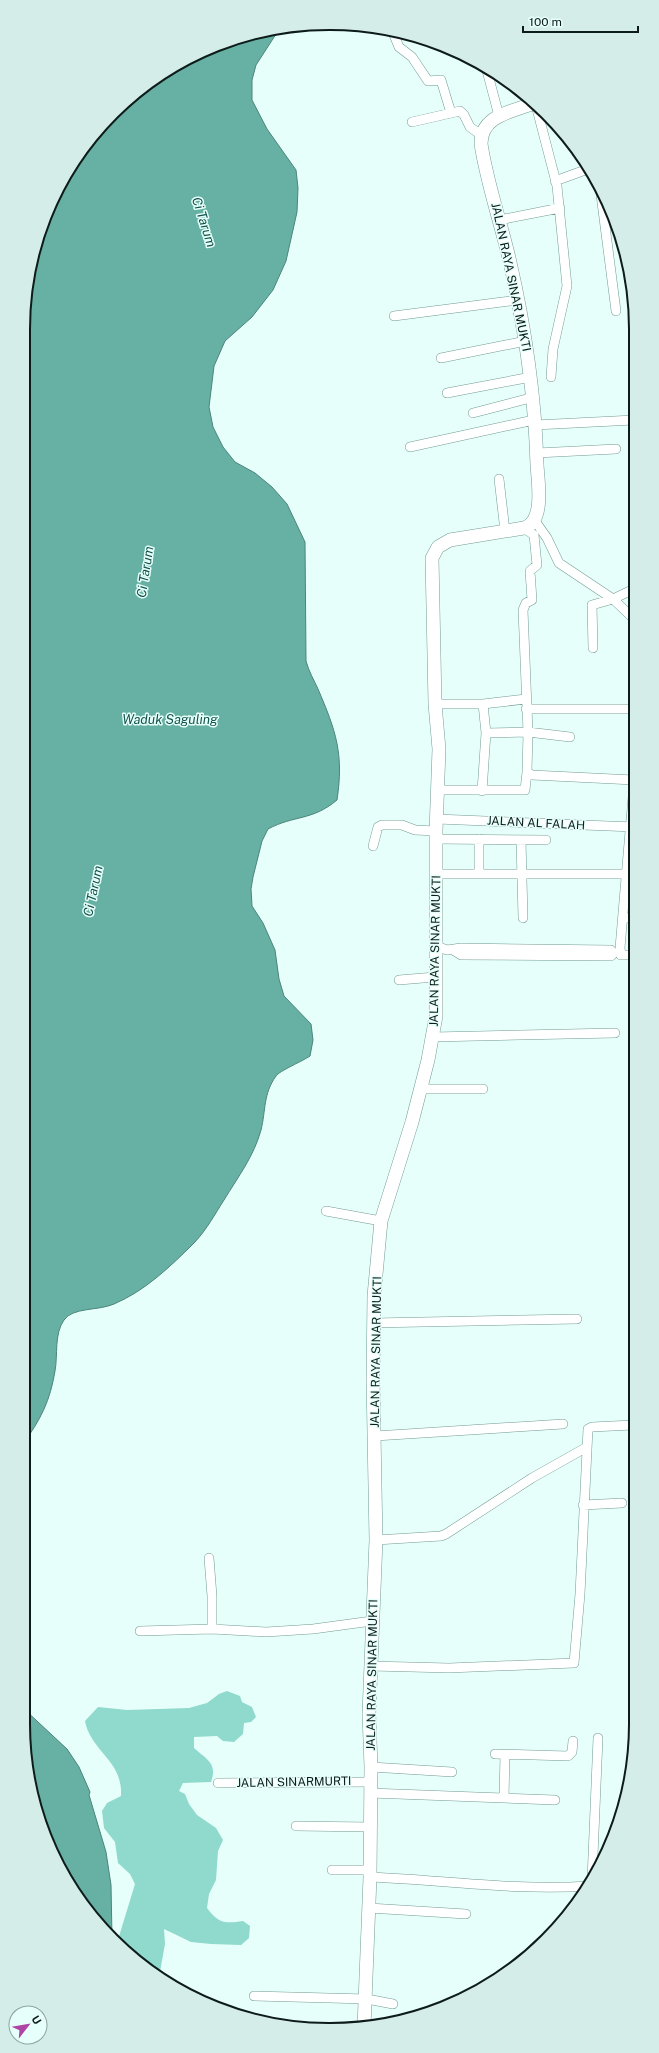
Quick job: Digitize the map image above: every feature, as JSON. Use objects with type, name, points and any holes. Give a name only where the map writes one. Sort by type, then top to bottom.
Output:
[{"type":"highway","points":[[480,135],[487,124],[499,116],[528,105]]},
{"type":"highway","name":"JALAN RAYA SINAR MUKTI","points":[[365,2020],[367,1999],[370,1908],[371,1767],[369,1714],[376,1540],[373,1323],[381,1221],[420,1089],[433,1036],[436,1016],[435,977],[439,749],[435,704],[431,571],[433,554],[441,544],[450,540],[505,531],[530,524],[537,516],[538,491],[534,397],[526,341],[518,300],[482,150],[480,135]]},
{"type":"street","points":[[395,37],[399,48],[412,57],[428,82],[441,80],[451,113]]},
{"type":"street","points":[[491,77],[499,116]]},
{"type":"street","points":[[412,122],[458,111],[463,113],[470,127],[480,135]]},
{"type":"street","points":[[540,117],[560,208],[567,286],[553,349],[551,377]]},
{"type":"street","points":[[555,181],[583,171]]},
{"type":"street","points":[[603,207],[616,311]]},
{"type":"street","points":[[499,220],[560,208]]},
{"type":"street","points":[[394,316],[518,300]]},
{"type":"street","points":[[441,358],[526,341]]},
{"type":"street","points":[[447,393],[531,377]]},
{"type":"street","points":[[474,413],[534,397]]},
{"type":"street","points":[[410,447],[534,422],[629,420]]},
{"type":"street","points":[[537,453],[616,449]]},
{"type":"street","points":[[499,479],[505,531]]},
{"type":"street","points":[[530,524],[547,538],[559,563],[613,600],[629,614]]},
{"type":"street","points":[[438,790],[525,790],[528,732],[523,610],[526,603],[532,600],[530,571],[537,565],[534,535],[530,524]]},
{"type":"street","points":[[593,648],[592,605],[613,600],[629,591]]},
{"type":"street","points":[[435,704],[483,704],[526,699]]},
{"type":"street","points":[[482,791],[486,732],[483,704]]},
{"type":"street","points":[[526,709],[629,709]]},
{"type":"street","points":[[486,732],[528,732],[570,737]]},
{"type":"street","points":[[527,772],[532,775],[629,780]]},
{"type":"street","points":[[373,846],[378,827],[382,825],[402,825],[415,830],[437,830],[479,839],[546,840]]},
{"type":"street","name":"JALAN AL FALAH","points":[[437,830],[629,828]]},
{"type":"street","points":[[479,839],[479,873]]},
{"type":"street","points":[[521,840],[523,918]]},
{"type":"street","points":[[629,858],[626,874],[621,955],[629,955]]},
{"type":"street","points":[[437,874],[626,874]]},
{"type":"street","points":[[624,918],[629,918]]},
{"type":"street","points":[[436,946],[447,950],[459,951],[532,952],[611,956],[613,951],[532,952]]},
{"type":"street","points":[[399,980],[435,977]]},
{"type":"street","points":[[433,1036],[615,1033]]},
{"type":"street","points":[[420,1089],[484,1090]]},
{"type":"street","points":[[326,1211],[381,1221]]},
{"type":"street","points":[[373,1323],[577,1319]]},
{"type":"street","points":[[375,1436],[563,1424]]},
{"type":"street","points":[[371,1666],[449,1668],[574,1664],[580,1594],[583,1505],[587,1447],[590,1428],[629,1426]]},
{"type":"street","points":[[376,1540],[441,1536],[446,1534],[532,1478],[587,1447]]},
{"type":"street","points":[[583,1505],[622,1503]]},
{"type":"street","points":[[209,1558],[212,1596],[212,1629]]},
{"type":"street","points":[[140,1631],[212,1629],[266,1632],[313,1629],[372,1621]]},
{"type":"street","points":[[593,1866],[598,1738]]},
{"type":"street","points":[[495,1754],[568,1756],[572,1752],[573,1741]]},
{"type":"street","points":[[504,1798],[505,1755]]},
{"type":"street","points":[[371,1767],[452,1772]]},
{"type":"street","name":"JALAN SINARMURTI","points":[[218,1783],[371,1788],[504,1798],[555,1800]]},
{"type":"street","points":[[296,1826],[370,1827]]},
{"type":"street","points":[[332,1870],[564,1888],[581,1887]]},
{"type":"street","points":[[370,1908],[466,1914]]},
{"type":"street","points":[[254,1996],[367,1999],[392,2004]]},
{"type":"shaded area","points":[[227,1691],[240,1696],[242,1702],[252,1707],[256,1717],[251,1722],[244,1723],[243,1734],[234,1742],[223,1741],[217,1736],[194,1737],[194,1748],[210,1762],[213,1770],[213,1776],[211,1782],[183,1783],[179,1791],[185,1794],[189,1804],[197,1815],[216,1828],[223,1840],[218,1851],[216,1880],[209,1894],[207,1908],[215,1917],[222,1921],[243,1921],[250,1926],[249,1938],[241,1945],[191,1942],[164,1929],[165,1944],[160,1971],[132,1949],[119,1936],[135,1884],[130,1874],[118,1863],[115,1842],[104,1828],[102,1811],[107,1803],[121,1796],[120,1784],[117,1773],[88,1732],[85,1721],[98,1707],[127,1710],[189,1708],[207,1703],[219,1694]]},
{"type":"water","name":"Waduk Saguling","points":[[275,35],[256,65],[252,80],[252,100],[267,129],[296,170],[298,188],[297,212],[286,261],[273,290],[252,317],[225,341],[214,366],[209,407],[213,427],[223,447],[235,462],[255,473],[272,487],[287,504],[305,542],[306,661],[330,718],[337,743],[340,769],[337,800],[328,807],[311,815],[268,829],[262,841],[251,889],[252,906],[263,923],[275,950],[279,979],[284,996],[311,1024],[313,1040],[310,1056],[276,1076],[269,1089],[261,1130],[254,1149],[214,1216],[195,1242],[167,1269],[147,1285],[125,1299],[108,1306],[73,1313],[64,1320],[59,1332],[53,1382],[44,1409],[30,1434],[30,330],[36,271],[46,233],[70,180],[80,163],[104,132],[132,104],[163,80],[197,61],[233,46]]},
{"type":"water","points":[[30,1715],[67,1749],[79,1767],[90,1792],[89,1795],[106,1852],[111,1885],[112,1929],[80,1890],[61,1856],[46,1820],[40,1801],[33,1763]]},
{"type":"water label","name":"Ci Tarum","points":[[204,222]]},
{"type":"water label","name":"Ci Tarum","points":[[145,572]]},
{"type":"water label","name":"Ci Tarum","points":[[93,891]]}]
